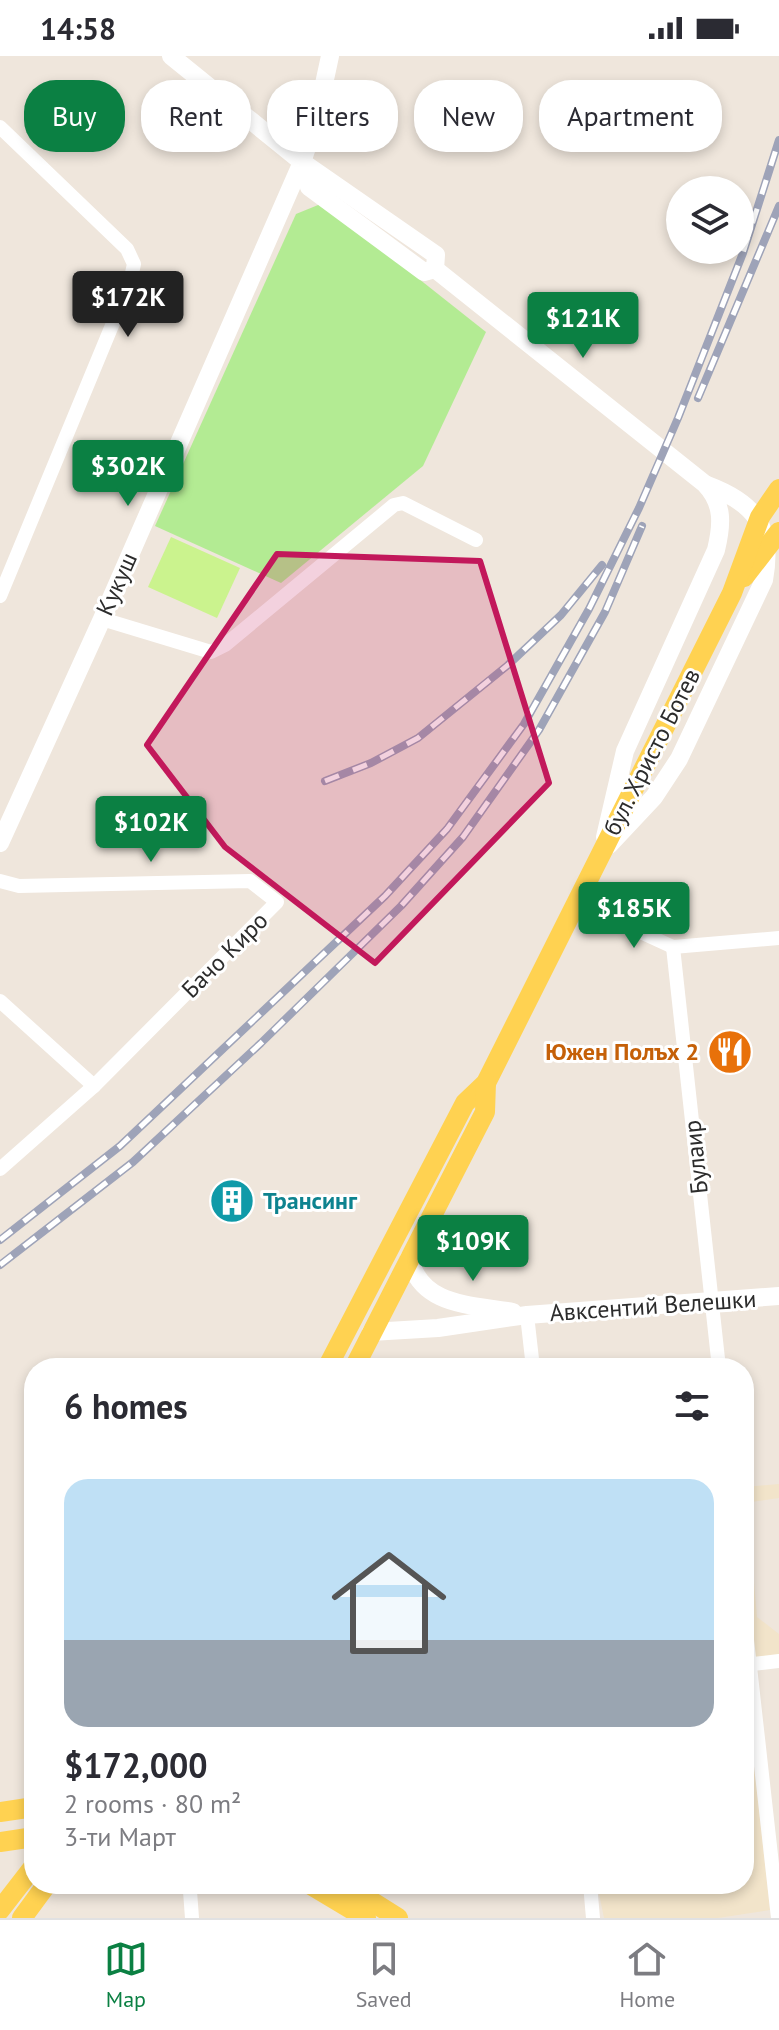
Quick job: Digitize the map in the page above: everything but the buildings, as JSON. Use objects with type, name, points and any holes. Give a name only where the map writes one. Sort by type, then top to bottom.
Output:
[{"type":"main road","name":"бул. Христо Ботев","points":[[332,1358],[465,1103],[486,1083],[732,593],[760,517],[779,489]]},
{"type":"main road","name":"бул. Христо Ботев","points":[[732,593],[779,532]]},
{"type":"main road","name":"бул. Христо Ботев","points":[[359,1358],[485,1112],[486,1083]]},
{"type":"main road","points":[[346,1330],[371,1332]]},
{"type":"main road","points":[[0,1812],[24,1808]]},
{"type":"main road","points":[[0,1842],[24,1838]]},
{"type":"main road","points":[[0,1910],[24,1879]]},
{"type":"main road","points":[[22,1918],[40,1894]]},
{"type":"main road","points":[[326,1894],[366,1918]]},
{"type":"main road","points":[[360,1894],[398,1918]]},
{"type":"street","points":[[171,56],[302,162],[436,255],[435,269],[715,495],[720,536],[716,550],[625,751],[602,853]]},
{"type":"street","name":"Кукуш","points":[[0,843],[102,619],[302,162],[316,121],[330,56]]},
{"type":"street","points":[[0,127],[127,249],[134,264],[100,360],[0,596]]},
{"type":"street","points":[[602,853],[667,780],[764,580],[767,553],[761,527],[746,504],[731,494],[705,484]]},
{"type":"street","points":[[102,619],[211,652],[225,645],[394,505],[403,503],[476,540]]},
{"type":"street","name":"Бачо Киро","points":[[0,881],[19,886],[250,881],[277,902],[94,1086],[0,1169]]},
{"type":"street","points":[[610,918],[673,947],[779,938]]},
{"type":"street","name":"Булаир","points":[[673,947],[718,1358]]},
{"type":"street","points":[[0,1001],[94,1086]]},
{"type":"street","name":"Авксентий Велешки","points":[[409,1258],[421,1284],[445,1300],[527,1315]]},
{"type":"street","name":"Авксентий Велешки","points":[[371,1332],[438,1328],[527,1315],[779,1296]]},
{"type":"street","points":[[527,1315],[532,1358]]},
{"type":"street","points":[[754,1663],[779,1661]]},
{"type":"street","points":[[754,1721],[778,1918]]},
{"type":"street","points":[[190,1894],[192,1918]]},
{"type":"street","points":[[591,1894],[593,1918]]},
{"type":"highlighted area","points":[[277,554],[480,561],[549,783],[375,963],[225,847],[147,745]]},
{"type":"shaded area","points":[[779,1484],[779,1498],[754,1502],[754,1486]]},
{"type":"shaded area","points":[[754,1582],[757,1617],[779,1634],[779,1657],[754,1659]]},
{"type":"shaded area","points":[[754,1763],[770,1910],[718,1918],[604,1918],[599,1894],[754,1894]]},
{"type":"green space","points":[[323,203],[486,332],[423,466],[281,583],[155,526],[296,214]]},
{"type":"green space","points":[[171,537],[240,568],[217,618],[148,587]]},
{"type":"railway","points":[[0,1240],[120,1146],[385,896],[447,829],[524,724],[589,609],[639,508],[743,253],[779,140]]},
{"type":"railway","points":[[698,398],[779,206]]},
{"type":"railway","points":[[0,1265],[133,1162],[401,906],[463,837],[539,730],[605,612],[642,526]]},
{"type":"railway","points":[[325,781],[371,763],[418,738],[508,665],[561,615],[602,565]]},
{"type":"place","name":"Южен Полъх 2","points":[[730,1052]]},
{"type":"place","name":"Трансинг","points":[[232,1201]]}]
